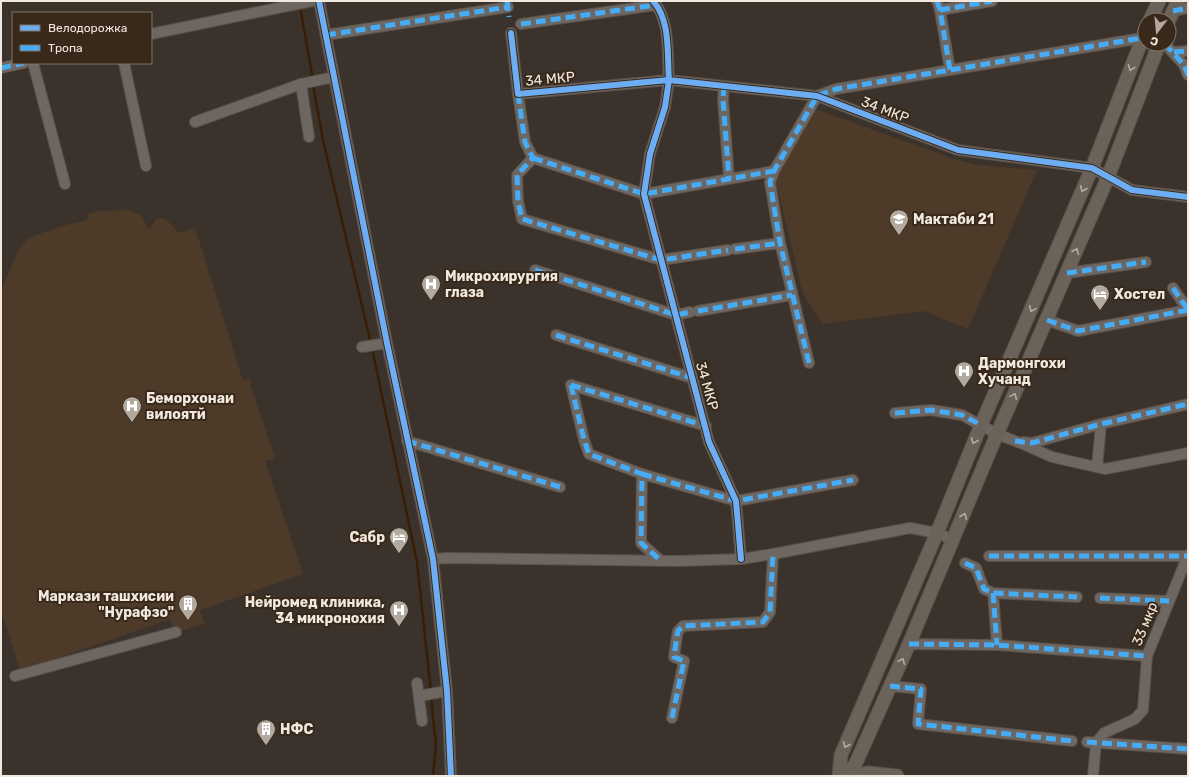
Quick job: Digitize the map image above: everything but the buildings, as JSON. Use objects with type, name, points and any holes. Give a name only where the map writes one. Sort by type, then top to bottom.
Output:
[{"type":"main road","points":[[1153,12],[1158,1]]},
{"type":"main road","points":[[839,776],[841,754],[1092,168],[1137,52]]},
{"type":"main road","points":[[843,776],[855,764],[954,540],[997,434],[1108,177],[1155,52]]},
{"type":"main road","points":[[858,715],[874,722]]},
{"type":"main road","points":[[860,753],[860,761],[868,773]]},
{"type":"main road","points":[[852,776],[868,773],[897,776]]},
{"type":"street","points":[[152,34],[312,1]]},
{"type":"street","points":[[319,1],[387,343],[433,559],[447,691],[451,776]]},
{"type":"street","points":[[950,70],[938,6],[992,1]]},
{"type":"street","points":[[521,24],[655,3],[666,24],[669,80],[665,107],[650,154],[644,194]]},
{"type":"street","points":[[326,35],[508,8]]},
{"type":"street","points":[[1174,11],[1188,8]]},
{"type":"street","name":"34 МКР","points":[[511,33],[518,94],[669,80],[817,96],[958,150],[1092,168]]},
{"type":"street","name":"34 МКР","points":[[817,96],[836,89],[1137,36]]},
{"type":"street","points":[[1177,52],[1188,50]]},
{"type":"street","points":[[1174,52],[1184,65],[1188,76]]},
{"type":"street","points":[[1,68],[19,64]]},
{"type":"street","points":[[33,64],[65,184]]},
{"type":"street","points":[[124,64],[146,166]]},
{"type":"street","points":[[195,122],[301,84],[334,77]]},
{"type":"street","points":[[301,84],[309,137]]},
{"type":"street","points":[[724,86],[729,179]]},
{"type":"street","points":[[518,94],[525,142],[533,158],[644,194],[774,171]]},
{"type":"street","points":[[809,363],[780,243],[770,182],[774,171],[817,96]]},
{"type":"street","points":[[533,158],[517,175],[518,201],[522,219],[661,260],[780,243]]},
{"type":"street","points":[[1092,168],[1132,190],[1188,197]]},
{"type":"street","name":"34 МКР","points":[[644,194],[709,442],[736,501],[741,559]]},
{"type":"street","points":[[1067,273],[1146,262]]},
{"type":"street","points":[[535,270],[676,315],[792,295]]},
{"type":"street","points":[[1047,320],[1078,331],[1188,310],[1173,288]]},
{"type":"street","points":[[556,335],[692,378]]},
{"type":"street","points":[[362,347],[387,343]]},
{"type":"street","points":[[706,426],[571,385],[584,440],[589,454],[642,474],[736,501],[853,480]]},
{"type":"street","points":[[1015,441],[1032,443],[1101,424],[1188,404]]},
{"type":"street","points":[[895,413],[931,410],[962,415],[997,434],[1052,457],[1097,467],[1105,468],[1188,453]]},
{"type":"street","points":[[1097,467],[1101,424]]},
{"type":"street","points":[[407,440],[560,487]]},
{"type":"street","points":[[642,474],[641,543],[662,561]]},
{"type":"street","points":[[433,559],[662,561],[741,559],[910,528],[937,532],[954,540]]},
{"type":"street","points":[[672,718],[684,660],[674,657],[678,630],[683,626],[763,622],[770,612],[773,554]]},
{"type":"street","points":[[989,556],[1188,556]]},
{"type":"street","name":"33 мкр","points":[[1091,742],[1104,733],[1135,719],[1143,710],[1147,656],[1188,556]]},
{"type":"street","points":[[965,563],[976,568],[984,589],[993,593],[1077,597]]},
{"type":"street","points":[[993,593],[997,645]]},
{"type":"street","points":[[1100,598],[1169,601]]},
{"type":"street","points":[[15,676],[176,632]]},
{"type":"street","points":[[909,644],[997,645],[1147,656]]},
{"type":"street","points":[[417,684],[427,694]]},
{"type":"street","points":[[890,686],[921,689],[918,724],[1072,741]]},
{"type":"street","points":[[427,694],[447,691]]},
{"type":"street","points":[[422,721],[427,694]]},
{"type":"street","points":[[1093,776],[1091,742],[1188,749]]},
{"type":"shaded area","name":"Мактаби 21","points":[[815,109],[957,160],[977,165],[1037,170],[968,329],[924,311],[823,324],[803,294],[775,178]]},
{"type":"shaded area","name":"Беморхонаи вилоятй","points":[[127,210],[139,214],[143,218],[147,227],[150,229],[155,220],[159,218],[167,220],[179,233],[195,228],[243,381],[250,378],[251,387],[275,458],[265,461],[303,574],[200,610],[205,624],[176,632],[170,619],[20,671],[1,609],[1,291],[17,253],[28,238],[62,226],[87,220],[88,214],[100,211]]},
{"type":"waterway","points":[[300,6],[313,80]]},
{"type":"waterway","points":[[313,85],[323,140],[371,344]]},
{"type":"waterway","points":[[372,348],[417,562],[431,692]]},
{"type":"waterway","points":[[431,697],[436,745],[433,776]]},
{"type":"marked path","points":[[507,1],[509,17]]},
{"type":"marked path","points":[[937,1],[940,10],[950,70]]},
{"type":"marked path","points":[[940,10],[992,1]]},
{"type":"marked path","points":[[521,24],[656,5]]},
{"type":"marked path","points":[[326,35],[508,7]]},
{"type":"marked path","points":[[1173,11],[1188,8]]},
{"type":"marked path","points":[[809,363],[780,243],[770,182],[774,171],[817,96],[836,89],[1137,39]]},
{"type":"marked path","points":[[1177,52],[1188,51]]},
{"type":"marked path","points":[[1172,52],[1184,65],[1188,75]]},
{"type":"marked path","points":[[1,68],[19,64]]},
{"type":"marked path","points":[[724,86],[723,99],[729,179]]},
{"type":"marked path","points":[[518,94],[525,142],[533,158],[517,175],[518,201],[522,219],[661,260],[728,250]]},
{"type":"marked path","points":[[533,158],[644,194],[774,171]]},
{"type":"marked path","points":[[735,249],[780,243]]},
{"type":"marked path","points":[[1067,273],[1146,262]]},
{"type":"marked path","points":[[535,270],[676,315],[690,312]]},
{"type":"marked path","points":[[1173,288],[1188,310]]},
{"type":"marked path","points":[[698,311],[792,295]]},
{"type":"marked path","points":[[1047,320],[1078,331],[1188,310]]},
{"type":"marked path","points":[[556,335],[692,378]]},
{"type":"marked path","points":[[571,385],[584,440],[589,454],[642,474],[641,543],[661,561]]},
{"type":"marked path","points":[[571,385],[706,426]]},
{"type":"marked path","points":[[1015,441],[1032,443],[1101,424],[1188,404]]},
{"type":"marked path","points":[[895,413],[931,410],[962,415],[981,425]]},
{"type":"marked path","points":[[407,441],[560,487]]},
{"type":"marked path","points":[[642,474],[736,501],[853,480]]},
{"type":"marked path","points":[[672,718],[684,661],[674,657],[678,631],[683,626],[763,622],[770,612],[773,554]]},
{"type":"marked path","points":[[989,556],[1188,556]]},
{"type":"marked path","points":[[965,563],[976,568],[984,589],[993,593],[1077,597]]},
{"type":"marked path","points":[[993,593],[997,645]]},
{"type":"marked path","points":[[1100,598],[1169,601]]},
{"type":"marked path","points":[[909,644],[997,645],[1147,656]]},
{"type":"marked path","points":[[890,686],[921,689],[918,724],[1072,741]]},
{"type":"marked path","points":[[1087,742],[1188,749]]},
{"type":"cycle path","points":[[319,1],[387,343],[433,559],[447,691],[451,776]]},
{"type":"cycle path","points":[[653,1],[663,18],[668,49],[669,80],[817,96],[958,150],[1092,168],[1132,190],[1188,197]]},
{"type":"cycle path","points":[[511,33],[518,94],[669,80],[665,107],[650,154],[644,194],[709,442],[736,501],[741,559]]},
{"type":"place","name":"Мактаби 21","points":[[899,236]]},
{"type":"place","name":"Микрохирургия глаза","points":[[431,301]]},
{"type":"place","name":"Хостел","points":[[1100,311]]},
{"type":"place","name":"Дармонгохи Хучанд","points":[[964,388]]},
{"type":"place","name":"Беморхонаи вилоятй","points":[[132,423]]},
{"type":"place","name":"Сабр","points":[[399,554]]},
{"type":"place","name":"Маркази ташхисии \"Нурафзо\"","points":[[188,621]]},
{"type":"place","name":"Нейромед клиника, 34 микронохия","points":[[399,627]]},
{"type":"place","name":"НФС","points":[[266,746]]}]
